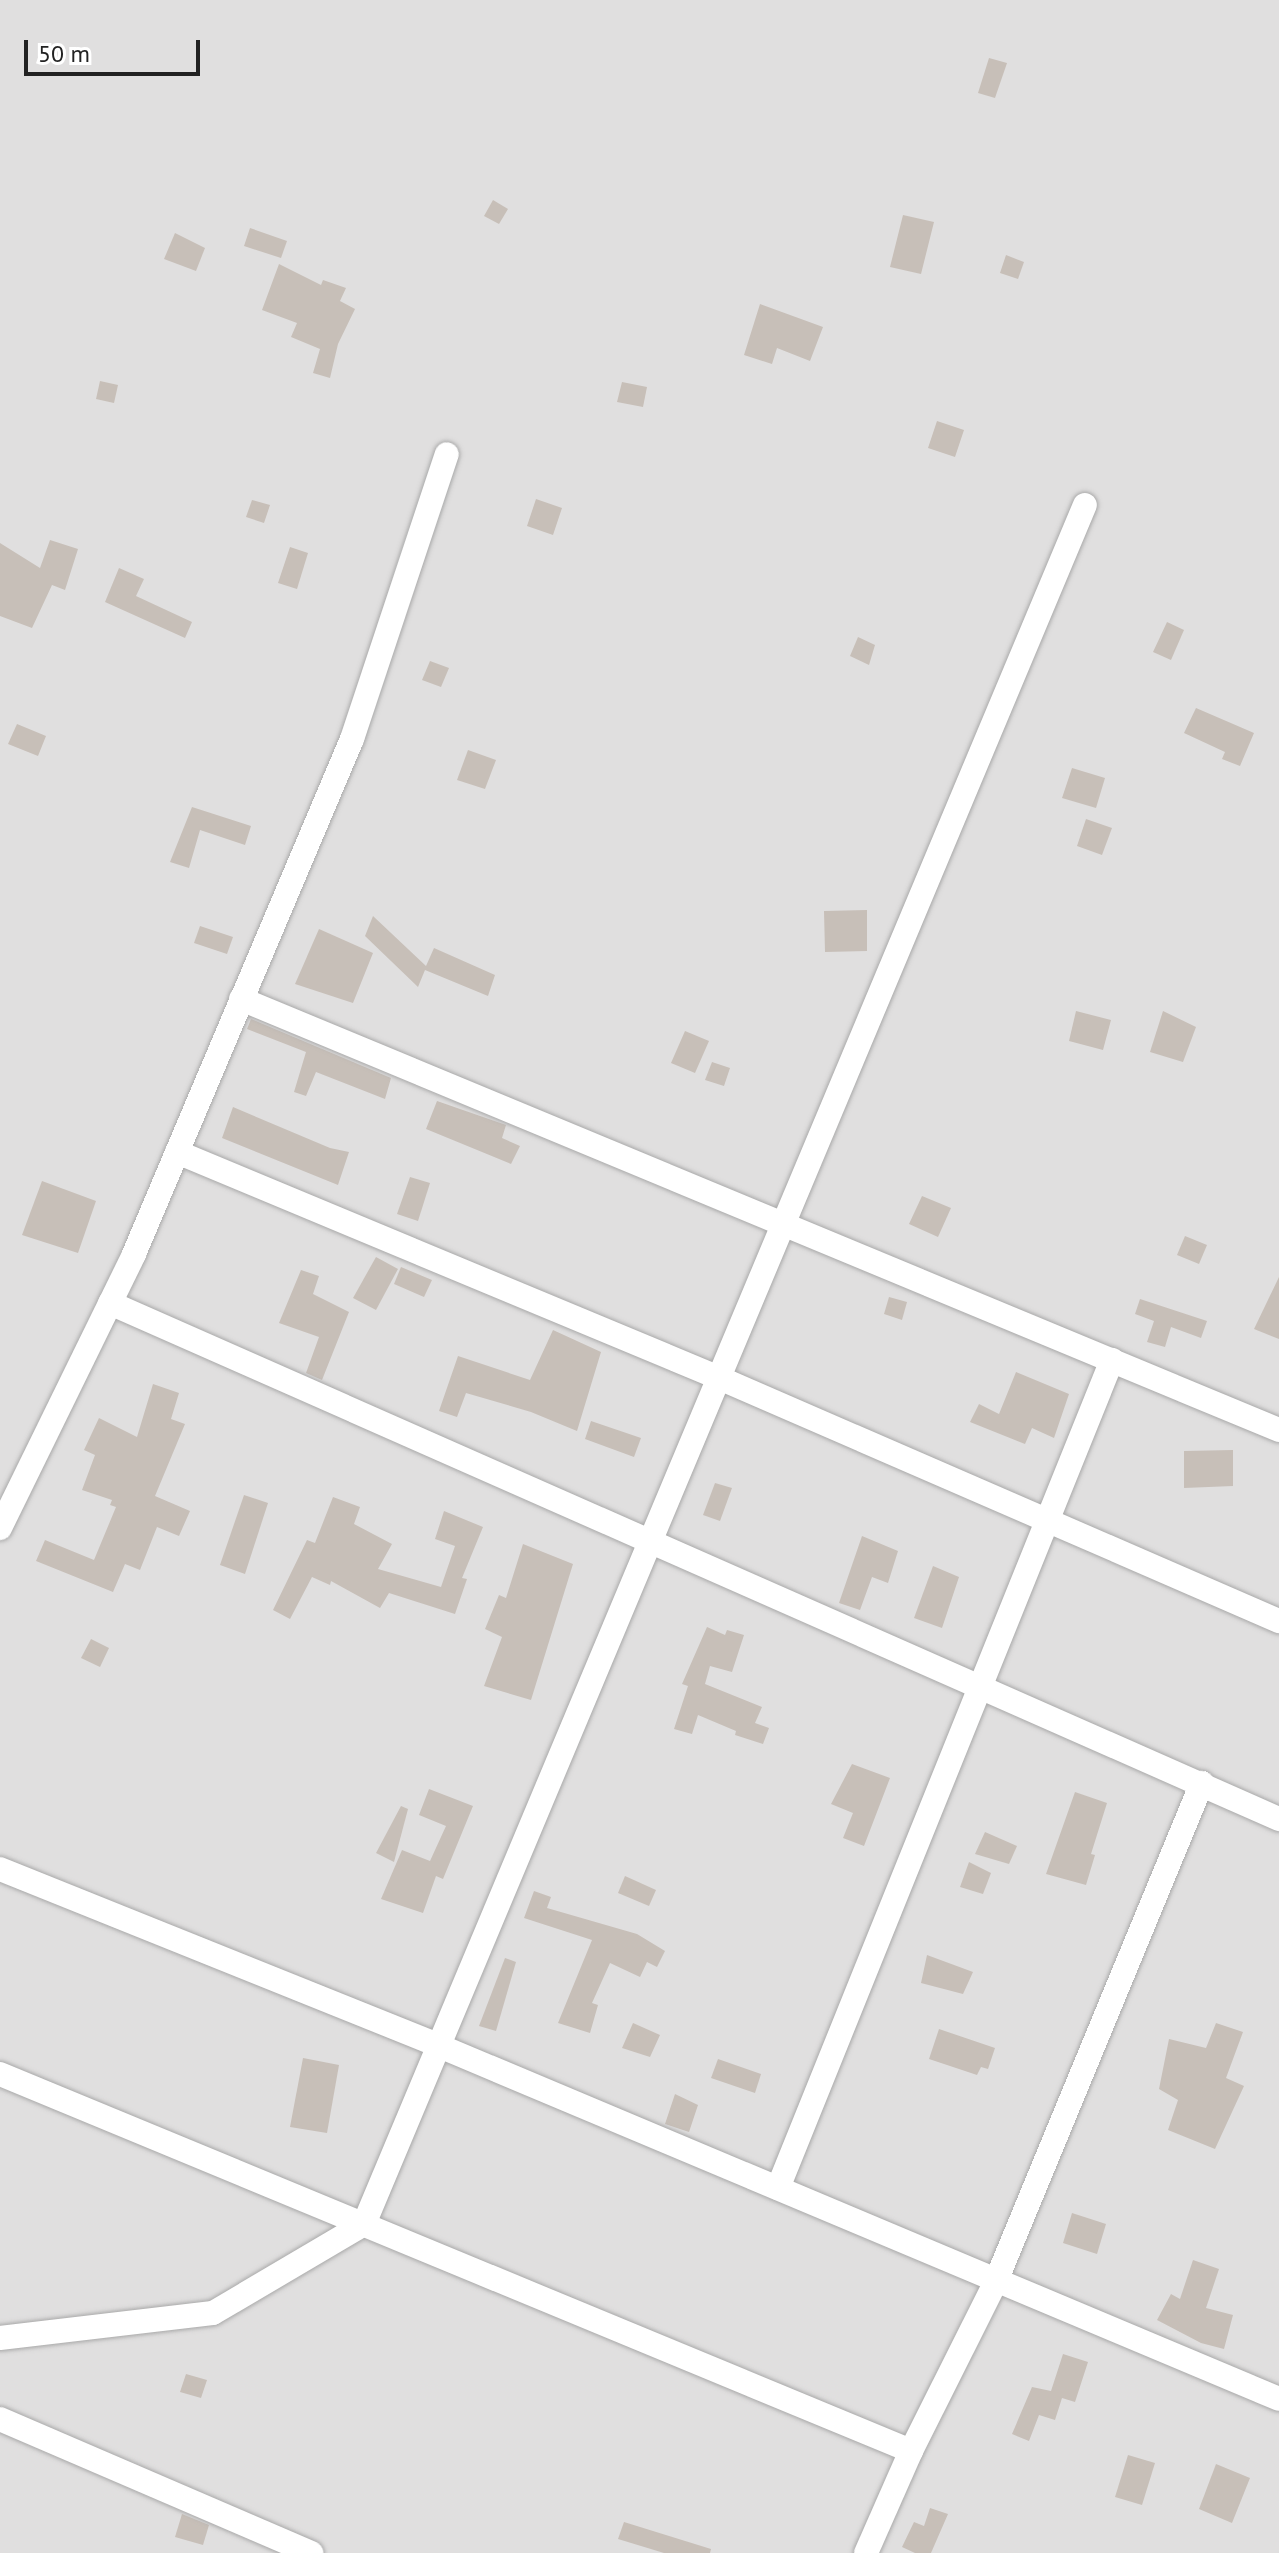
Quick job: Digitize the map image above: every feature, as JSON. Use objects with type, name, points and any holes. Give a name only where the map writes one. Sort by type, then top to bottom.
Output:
[{"type":"street","points":[[0,1528],[110,1303],[352,739],[447,454]]},
{"type":"street","points":[[0,2338],[213,2313],[364,2224],[1085,505]]},
{"type":"street","points":[[241,999],[1279,1430]]},
{"type":"street","points":[[177,1152],[717,1377],[1279,1621]]},
{"type":"street","points":[[110,1303],[1279,1819]]},
{"type":"street","points":[[778,2188],[1112,1360]]},
{"type":"street","points":[[866,2553],[911,2451],[996,2281],[1202,1783]]},
{"type":"street","points":[[0,1869],[437,2045],[1279,2399]]},
{"type":"street","points":[[0,2074],[911,2451]]},
{"type":"street","points":[[0,2419],[311,2553]]},
{"type":"shaded area","points":[[0,0],[1279,0],[1279,2553],[0,2553]]},
{"type":"building","points":[[989,58],[1007,63],[995,98],[978,93]]},
{"type":"building","points":[[493,200],[508,209],[499,224],[484,216]]},
{"type":"building","points":[[903,215],[934,222],[921,274],[890,267]]},
{"type":"building","points":[[250,228],[287,241],[281,258],[244,246]]},
{"type":"building","points":[[175,233],[205,248],[196,271],[164,259]]},
{"type":"building","points":[[1006,255],[1024,262],[1018,279],[1000,273]]},
{"type":"building","points":[[279,264],[321,285],[323,280],[346,288],[340,301],[355,309],[338,344],[330,378],[313,373],[320,349],[291,337],[297,323],[262,310]]},
{"type":"building","points":[[760,304],[823,327],[810,361],[777,348],[772,364],[744,355]]},
{"type":"building","points":[[100,381],[118,385],[114,403],[96,399]]},
{"type":"building","points":[[622,382],[647,387],[643,407],[617,402]]},
{"type":"building","points":[[937,421],[964,430],[955,457],[928,448]]},
{"type":"building","points":[[536,499],[562,508],[553,535],[527,526]]},
{"type":"building","points":[[252,500],[270,505],[264,523],[246,517]]},
{"type":"building","points":[[50,540],[78,549],[65,590],[52,585],[32,628],[0,616],[0,543],[40,568]]},
{"type":"building","points":[[290,547],[308,553],[297,589],[278,583]]},
{"type":"building","points":[[119,568],[144,579],[136,596],[192,622],[185,638],[105,602]]},
{"type":"building","points":[[1167,622],[1184,630],[1171,660],[1153,652]]},
{"type":"building","points":[[858,637],[875,645],[869,665],[850,656]]},
{"type":"building","points":[[430,661],[449,668],[441,687],[422,680]]},
{"type":"building","points":[[1196,708],[1254,733],[1240,766],[1222,759],[1225,752],[1184,733]]},
{"type":"building","points":[[17,724],[46,736],[38,756],[8,744]]},
{"type":"building","points":[[468,750],[496,760],[485,789],[457,780]]},
{"type":"building","points":[[1072,768],[1105,778],[1096,808],[1062,798]]},
{"type":"building","points":[[192,807],[251,826],[245,845],[200,830],[189,868],[170,862]]},
{"type":"building","points":[[1086,819],[1112,828],[1102,855],[1077,846]]},
{"type":"building","points":[[867,910],[867,951],[825,952],[824,911]]},
{"type":"building","points":[[373,916],[426,966],[434,948],[495,975],[488,996],[425,970],[418,987],[365,936]]},
{"type":"building","points":[[200,926],[233,937],[227,954],[194,943]]},
{"type":"building","points":[[319,929],[373,953],[353,1003],[295,984]]},
{"type":"building","points":[[1076,1011],[1111,1020],[1103,1050],[1069,1041]]},
{"type":"building","points":[[1163,1011],[1196,1027],[1183,1062],[1150,1052]]},
{"type":"building","points":[[251,1019],[391,1078],[385,1099],[316,1072],[306,1096],[294,1092],[306,1052],[247,1029]]},
{"type":"building","points":[[685,1031],[709,1041],[695,1073],[671,1063]]},
{"type":"building","points":[[712,1062],[730,1068],[724,1086],[705,1080]]},
{"type":"building","points":[[437,1101],[506,1125],[502,1138],[520,1146],[511,1164],[426,1129]]},
{"type":"building","points":[[233,1107],[330,1148],[349,1152],[338,1185],[222,1138]]},
{"type":"building","points":[[410,1177],[430,1183],[418,1221],[397,1214]]},
{"type":"building","points":[[42,1181],[96,1201],[78,1253],[22,1235]]},
{"type":"building","points":[[922,1196],[951,1208],[938,1237],[909,1224]]},
{"type":"building","points":[[1185,1236],[1207,1245],[1199,1264],[1177,1255]]},
{"type":"building","points":[[376,1257],[398,1269],[376,1310],[353,1298]]},
{"type":"building","points":[[401,1267],[432,1280],[424,1297],[394,1284]]},
{"type":"building","points":[[301,1270],[319,1276],[313,1294],[349,1312],[322,1380],[306,1373],[319,1337],[279,1323]]},
{"type":"building","points":[[1279,1277],[1279,1339],[1254,1329]]},
{"type":"building","points":[[889,1297],[907,1302],[902,1320],[884,1314]]},
{"type":"building","points":[[1140,1299],[1207,1321],[1201,1338],[1171,1327],[1165,1347],[1147,1342],[1154,1321],[1135,1314]]},
{"type":"building","points":[[553,1330],[601,1352],[577,1431],[531,1412],[466,1393],[457,1417],[439,1411],[458,1356],[530,1380]]},
{"type":"building","points":[[1016,1372],[1069,1394],[1054,1438],[1032,1428],[1025,1444],[970,1422],[979,1404],[999,1414]]},
{"type":"building","points":[[153,1384],[179,1393],[171,1419],[185,1424],[155,1496],[190,1511],[179,1536],[157,1527],[140,1570],[125,1564],[113,1592],[36,1561],[45,1540],[94,1560],[116,1507],[110,1505],[112,1500],[82,1490],[95,1455],[84,1450],[99,1418],[137,1437]]},
{"type":"building","points":[[591,1421],[641,1438],[634,1457],[585,1439]]},
{"type":"building","points":[[1233,1450],[1233,1486],[1184,1488],[1184,1451]]},
{"type":"building","points":[[715,1483],[732,1488],[720,1521],[703,1515]]},
{"type":"building","points":[[244,1495],[268,1503],[245,1574],[220,1565]]},
{"type":"building","points":[[333,1497],[360,1507],[354,1524],[392,1544],[378,1569],[441,1587],[455,1546],[435,1539],[444,1511],[483,1527],[462,1578],[467,1579],[455,1614],[389,1593],[380,1608],[331,1581],[330,1585],[312,1577],[290,1619],[273,1610],[307,1540],[315,1543]]},
{"type":"building","points":[[862,1536],[898,1551],[888,1583],[872,1577],[860,1610],[839,1603]]},
{"type":"building","points":[[523,1544],[573,1564],[531,1700],[484,1686],[502,1637],[485,1629],[499,1595],[506,1598]]},
{"type":"building","points":[[933,1566],[959,1577],[942,1628],[914,1618]]},
{"type":"building","points":[[707,1627],[725,1635],[727,1630],[744,1635],[732,1672],[710,1666],[705,1684],[762,1707],[755,1723],[769,1728],[763,1744],[735,1735],[736,1731],[698,1715],[692,1734],[674,1729],[688,1686],[682,1684]]},
{"type":"building","points":[[91,1639],[109,1648],[100,1667],[81,1658]]},
{"type":"building","points":[[852,1764],[890,1778],[864,1846],[843,1838],[853,1813],[831,1804]]},
{"type":"building","points":[[429,1789],[473,1806],[443,1879],[436,1876],[423,1913],[381,1899],[402,1850],[430,1861],[446,1826],[419,1815]]},
{"type":"building","points":[[1075,1792],[1107,1803],[1091,1854],[1095,1855],[1086,1885],[1046,1874]]},
{"type":"building","points":[[401,1806],[408,1809],[394,1862],[376,1853]]},
{"type":"building","points":[[985,1832],[1017,1846],[1009,1864],[975,1854]]},
{"type":"building","points":[[969,1862],[991,1873],[983,1894],[960,1887]]},
{"type":"building","points":[[625,1876],[656,1890],[649,1906],[618,1893]]},
{"type":"building","points":[[534,1891],[551,1897],[547,1908],[637,1934],[665,1951],[657,1967],[647,1962],[640,1977],[610,1963],[592,2003],[598,2005],[590,2033],[558,2023],[592,1940],[524,1918]]},
{"type":"building","points":[[927,1955],[973,1972],[963,1994],[921,1983]]},
{"type":"building","points":[[505,1958],[516,1962],[496,2031],[479,2026]]},
{"type":"building","points":[[633,2023],[660,2035],[650,2057],[622,2048]]},
{"type":"building","points":[[1216,2023],[1243,2032],[1226,2078],[1244,2086],[1215,2149],[1168,2130],[1178,2100],[1159,2089],[1169,2039],[1206,2048]]},
{"type":"building","points":[[939,2029],[995,2048],[988,2069],[981,2067],[977,2075],[929,2059]]},
{"type":"building","points":[[303,2058],[339,2065],[327,2133],[290,2127]]},
{"type":"building","points":[[718,2059],[761,2074],[755,2093],[711,2078]]},
{"type":"building","points":[[675,2094],[698,2105],[689,2132],[665,2124]]},
{"type":"building","points":[[1072,2213],[1106,2224],[1097,2254],[1063,2243]]},
{"type":"building","points":[[1193,2260],[1219,2269],[1206,2308],[1233,2315],[1224,2349],[1201,2343],[1157,2320],[1171,2294],[1180,2299]]},
{"type":"building","points":[[1063,2354],[1088,2362],[1075,2402],[1062,2398],[1055,2420],[1039,2415],[1029,2441],[1012,2434],[1032,2387],[1051,2391]]},
{"type":"building","points":[[186,2374],[207,2380],[201,2398],[180,2392]]},
{"type":"building","points":[[1128,2455],[1155,2463],[1142,2505],[1115,2497]]},
{"type":"building","points":[[1216,2464],[1250,2478],[1232,2523],[1199,2509]]},
{"type":"building","points":[[930,2508],[948,2514],[931,2553],[915,2553],[902,2547],[914,2522],[924,2526]]},
{"type":"building","points":[[182,2514],[209,2525],[203,2545],[175,2537]]},
{"type":"building","points":[[624,2522],[711,2549],[710,2553],[664,2553],[618,2539]]}]
